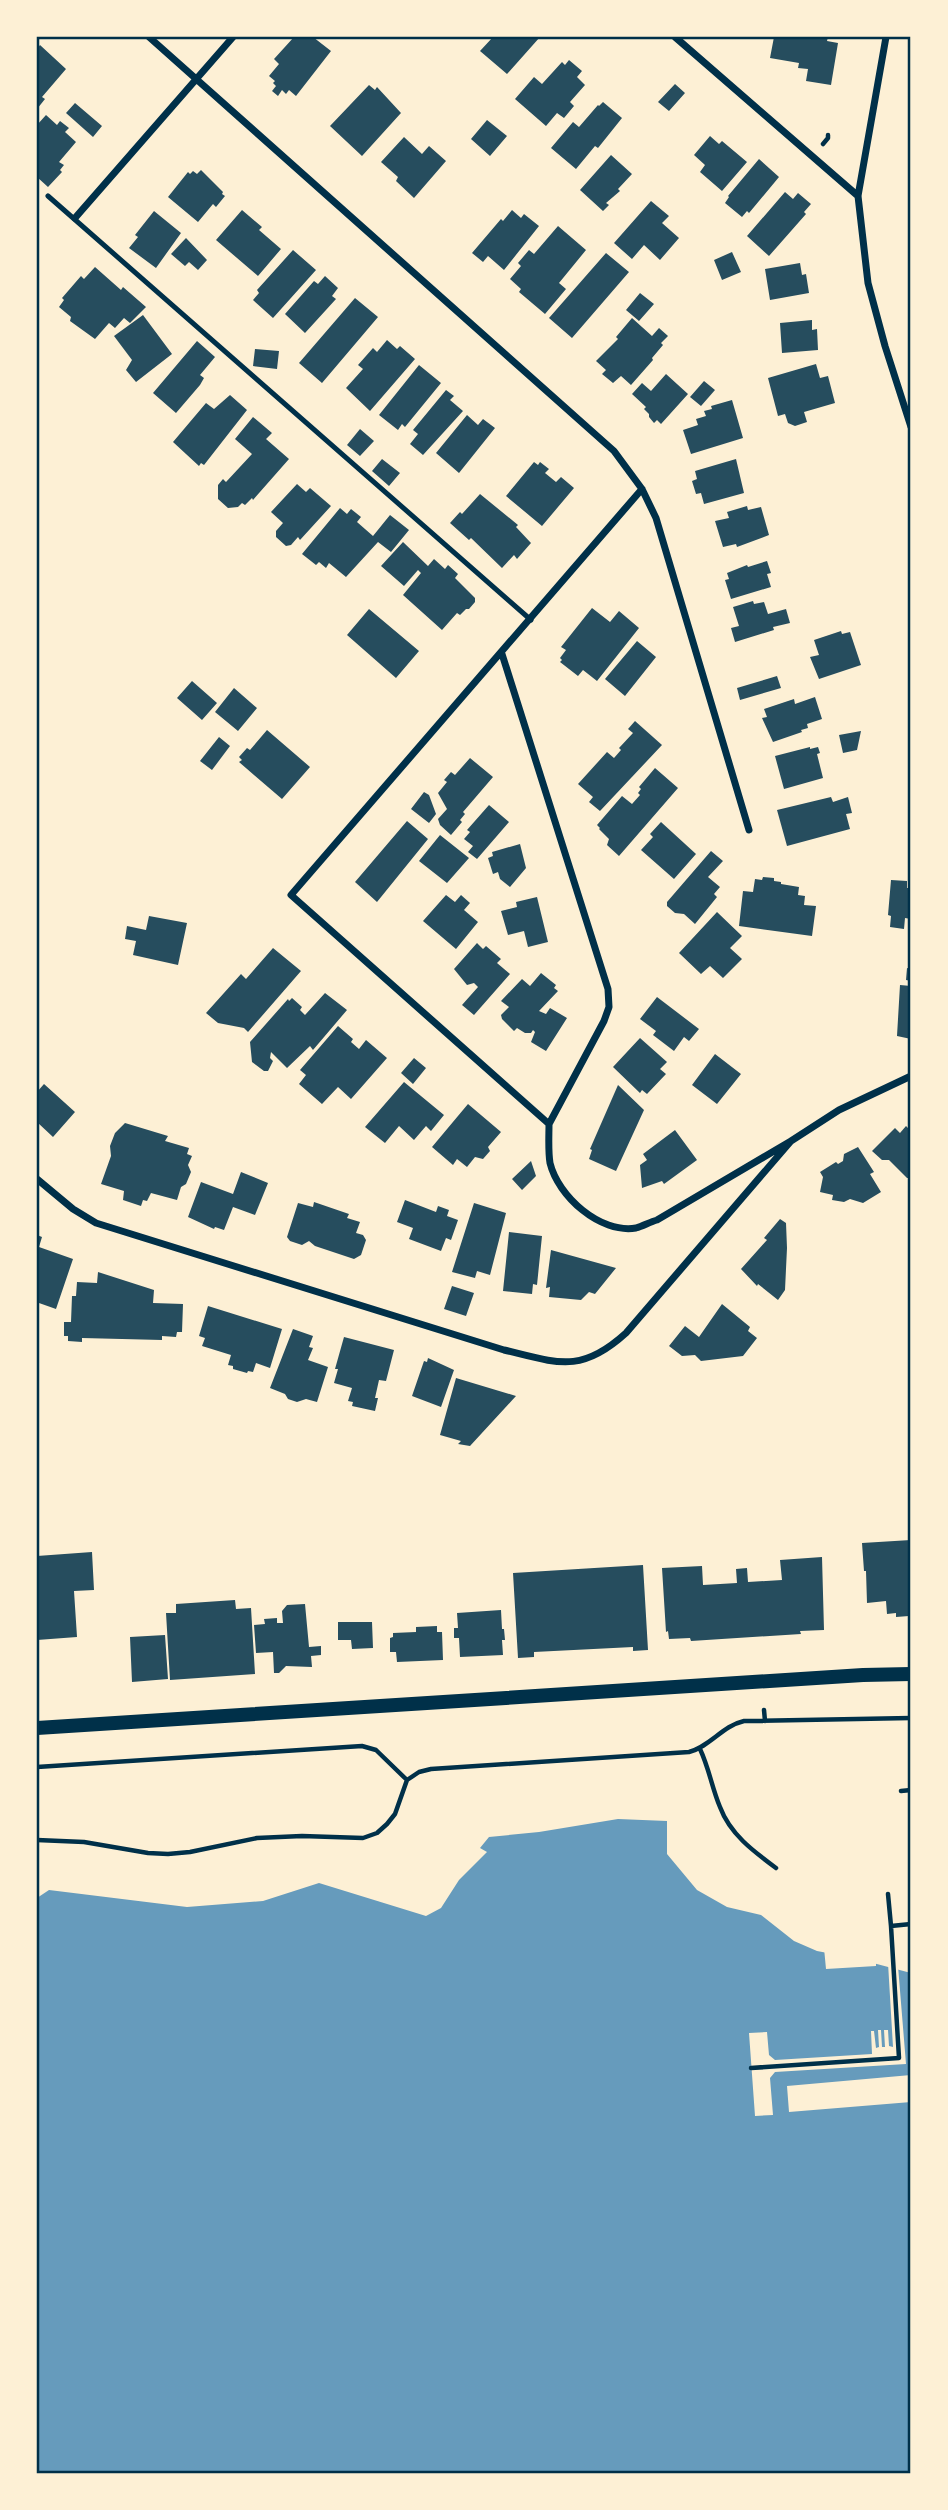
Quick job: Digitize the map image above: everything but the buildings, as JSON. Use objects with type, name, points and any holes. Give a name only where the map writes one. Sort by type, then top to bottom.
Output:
[{"type":"main road","points":[[37,1728],[911,1674]]},
{"type":"street","points":[[149,37],[614,451],[642,489],[656,518],[749,830]]},
{"type":"street","points":[[75,218],[233,37]]},
{"type":"street","points":[[675,37],[858,196]]},
{"type":"street","points":[[886,37],[858,196],[868,283],[911,427]]},
{"type":"street","points":[[549,1124],[291,895],[642,489]]},
{"type":"street","points":[[502,654],[608,989],[609,1007],[604,1021],[549,1124],[550,1163],[560,1185],[578,1206],[596,1219],[615,1227],[635,1228],[657,1220],[839,1110],[911,1076]]},
{"type":"street","points":[[37,1181],[96,1223],[504,1350],[548,1361],[570,1363],[590,1359],[608,1349],[626,1333],[791,1141]]},
{"type":"lane","points":[[48,195],[531,620]]},
{"type":"path","points":[[823,144],[828,135]]},
{"type":"path","points":[[764,1710],[765,1721]]},
{"type":"path","points":[[37,1840],[85,1842],[168,1854],[257,1838],[363,1838],[377,1833],[395,1814],[407,1780],[419,1772],[431,1769],[689,1752],[700,1749],[734,1723],[911,1718]]},
{"type":"path","points":[[37,1767],[362,1746],[376,1750],[407,1780]]},
{"type":"path","points":[[700,1749],[726,1821],[747,1846],[776,1868]]},
{"type":"path","points":[[705,1779],[712,1778]]},
{"type":"path","points":[[901,1791],[911,1790]]},
{"type":"path","points":[[751,2067],[899,2058],[888,1894]]},
{"type":"path","points":[[891,1926],[911,1924]]},
{"type":"water","points":[[618,1819],[667,1821],[667,1854],[697,1890],[727,1907],[761,1915],[794,1941],[817,1951],[911,1973],[911,2473],[37,2473],[37,1898],[49,1890],[187,1907],[263,1901],[319,1883],[426,1916],[441,1908],[459,1880],[487,1852],[480,1848],[489,1837]]},
{"type":"pier","points":[[824,1948],[876,1960],[876,1966],[826,1969]]},
{"type":"pier","points":[[888,1963],[898,1966],[906,2064],[775,2072],[770,2078],[773,2115],[755,2116],[749,2033],[767,2032],[769,2055],[775,2060],[872,2054],[871,2031],[874,2031],[876,2048],[879,2047],[878,2030],[881,2030],[882,2047],[885,2047],[884,2030],[888,2030],[889,2046],[893,2047]]},
{"type":"pier","points":[[911,2075],[911,2102],[789,2112],[787,2086]]}]
